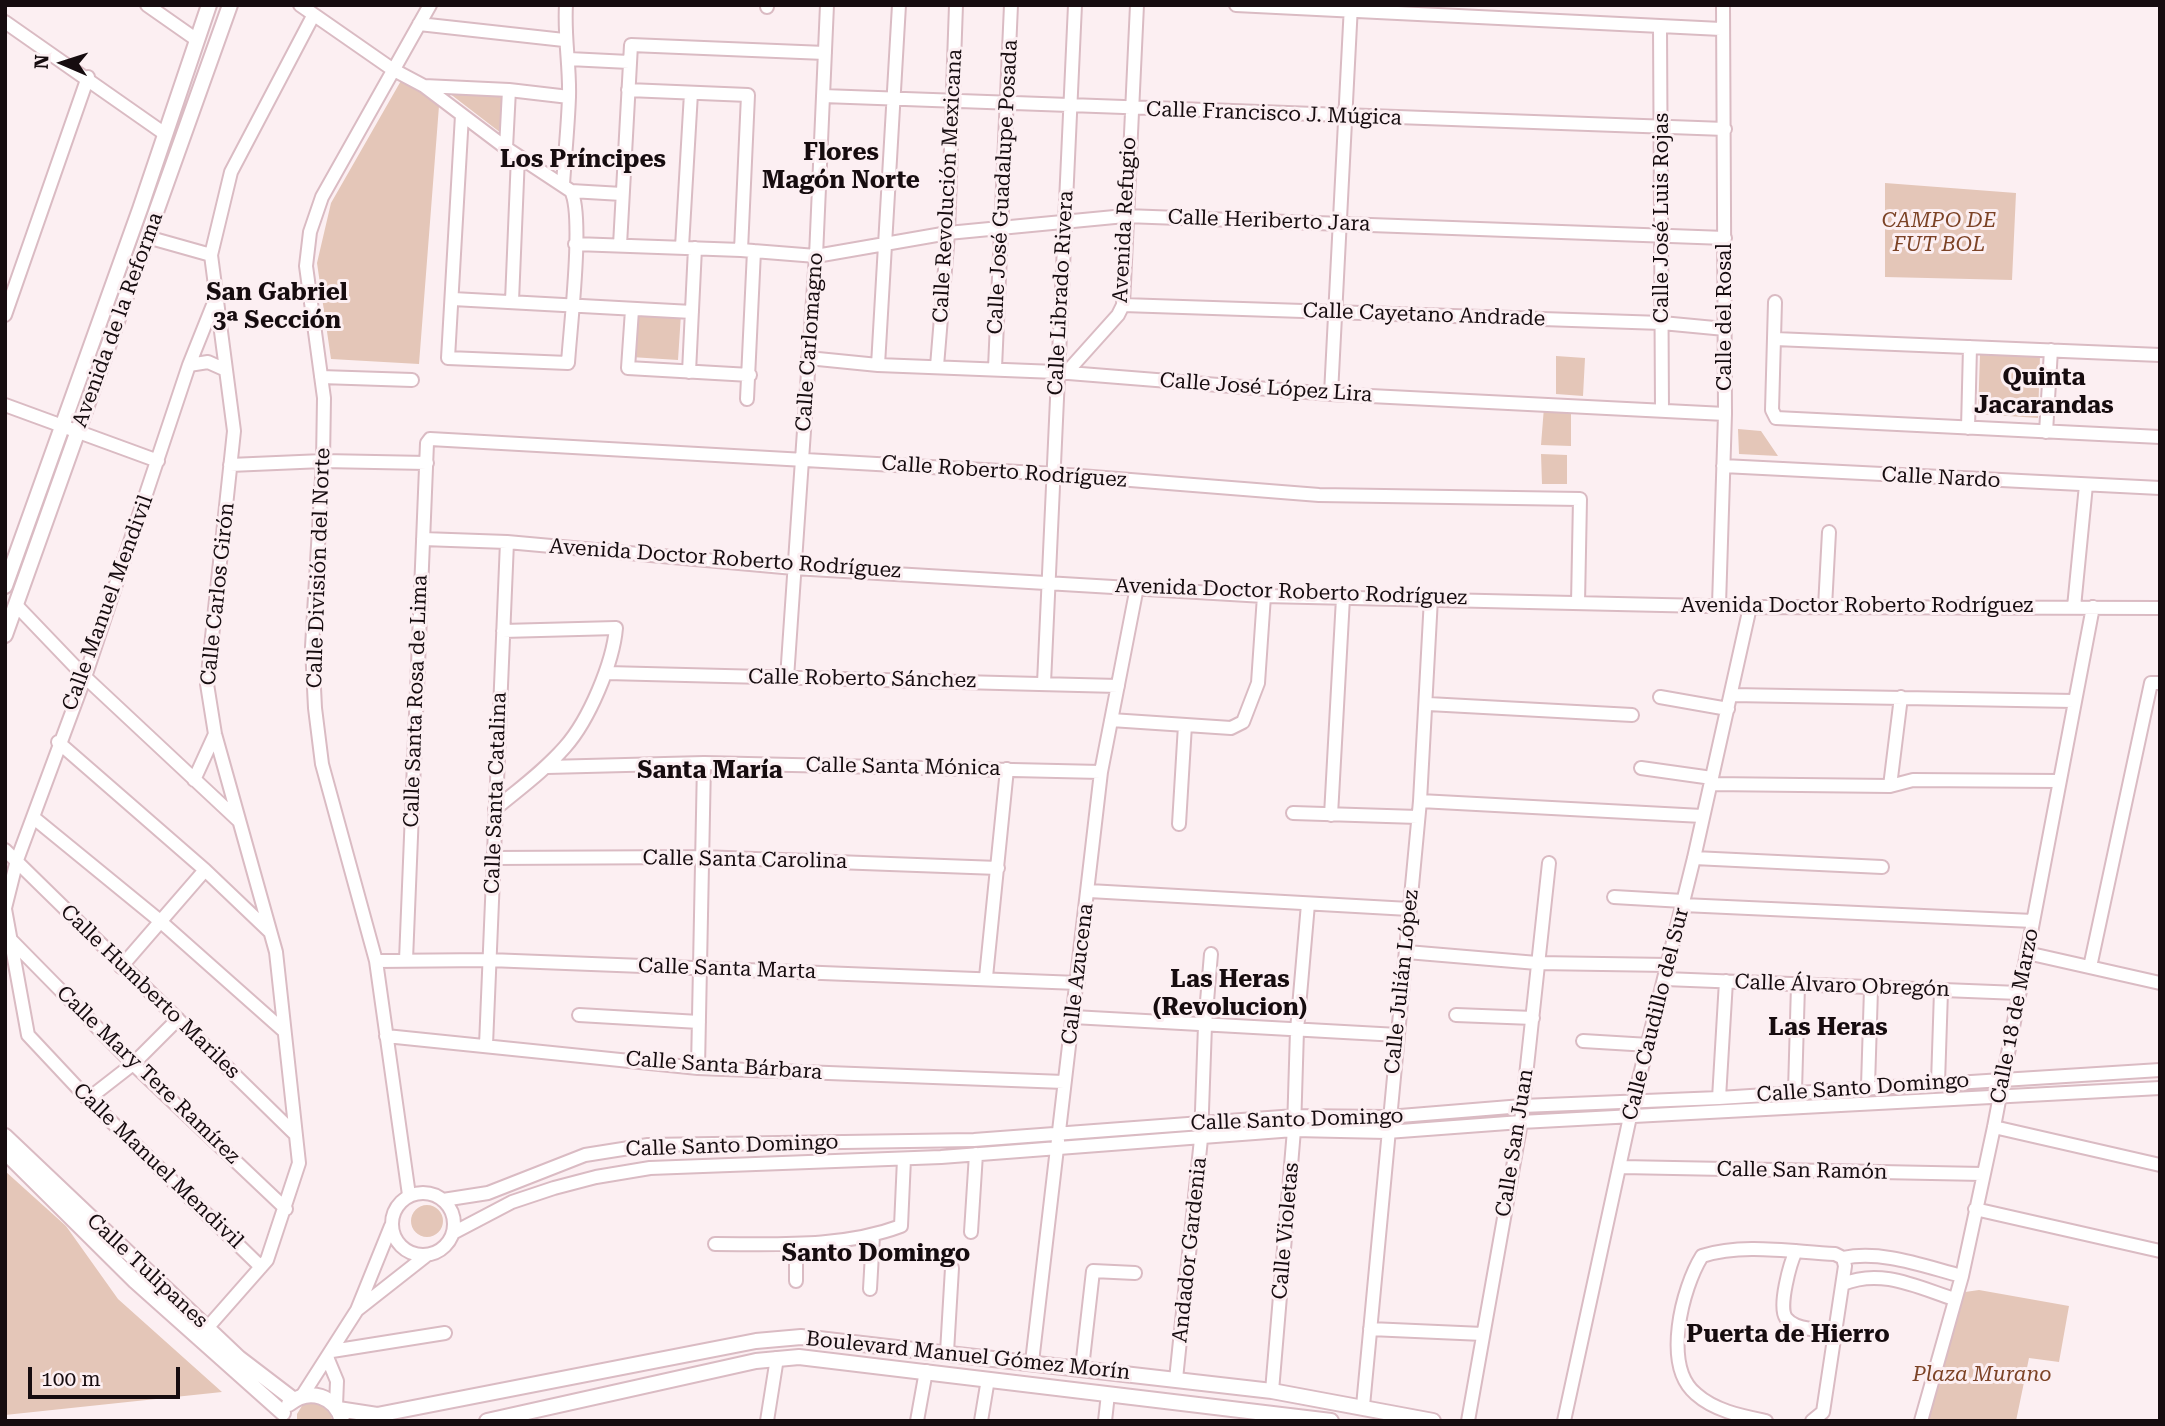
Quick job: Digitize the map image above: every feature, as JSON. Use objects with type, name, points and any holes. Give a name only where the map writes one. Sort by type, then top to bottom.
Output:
[{"type":"main road","name":"Avenida de la Reforma","points":[[5,586],[208,5]]},
{"type":"main road","name":"Avenida de la Reforma","points":[[5,635],[230,5]]},
{"type":"main road","name":"Calle Tulipanes","points":[[5,1136],[239,1358],[298,1398]]},
{"type":"main road","name":"Calle Tulipanes","points":[[5,1152],[135,1281],[282,1417]]},
{"type":"main road","name":"Boulevard Manuel Gómez Morín","points":[[298,1398],[318,1395],[339,1412],[377,1415],[778,1338],[826,1338],[1272,1391],[1433,1421]]},
{"type":"main road","points":[[955,1353],[960,1376]]},
{"type":"main road","name":"Boulevard Manuel Gómez Morín","points":[[486,1421],[777,1358],[821,1358],[1331,1421]]},
{"type":"main road","points":[[282,1417],[298,1398]]},
{"type":"street","points":[[147,5],[197,40]]},
{"type":"street","points":[[300,5],[393,69],[424,86],[506,148],[567,187],[622,194]]},
{"type":"street","name":"Calle División del Norte","points":[[409,1195],[376,961],[322,764],[315,708],[312,647],[323,461],[321,377],[306,266],[310,232],[322,197],[430,5]]},
{"type":"street","points":[[462,115],[448,358],[568,363],[576,203],[567,187],[569,59],[564,40],[566,5]]},
{"type":"street","name":"Calle Carlomagno","points":[[787,678],[816,256],[827,5]]},
{"type":"street","points":[[878,365],[899,5]]},
{"type":"street","name":"Calle Revolución Mexicana","points":[[937,366],[948,233],[956,5]]},
{"type":"street","name":"Calle José Guadalupe Posada","points":[[995,368],[1011,5]]},
{"type":"street","name":"Calle Librado Rivera","points":[[1044,683],[1061,372],[1064,221],[1075,5]]},
{"type":"street","name":"Avenida Refugio","points":[[1061,372],[1118,315],[1123,305],[1125,216],[1137,5]]},
{"type":"street","points":[[1236,5],[1351,8],[1721,29]]},
{"type":"street","name":"Calle del Rosal","points":[[1718,605],[1725,414],[1725,129],[1721,29],[1723,5]]},
{"type":"street","points":[[1331,394],[1351,8]]},
{"type":"street","name":"Calle Carlos Girón","points":[[208,1327],[267,1260],[299,1170],[276,952],[215,733],[206,684],[234,431],[211,255],[231,172],[313,16]]},
{"type":"street","points":[[5,22],[88,77],[165,134]]},
{"type":"street","points":[[419,24],[564,40]]},
{"type":"street","name":"Calle José Luis Rojas","points":[[1660,27],[1662,409]]},
{"type":"street","points":[[620,245],[631,45],[825,53]]},
{"type":"street","points":[[569,59],[629,62]]},
{"type":"street","points":[[5,316],[88,77]]},
{"type":"street","points":[[424,86],[509,90],[569,97]]},
{"type":"street","points":[[506,148],[509,90]]},
{"type":"street","points":[[628,90],[748,95],[747,251],[750,374],[747,399]]},
{"type":"street","points":[[689,372],[692,312],[688,248],[691,93]]},
{"type":"street","name":"Calle Francisco J. Múgica","points":[[823,96],[1662,129],[1725,129]]},
{"type":"street","points":[[512,301],[518,156]]},
{"type":"street","name":"Calle Heriberto Jara","points":[[575,244],[816,256],[1001,226],[1125,216],[1725,238]]},
{"type":"street","points":[[148,237],[211,255]]},
{"type":"street","points":[[453,299],[692,312]]},
{"type":"street","name":"Calle Manuel Mendivil","points":[[215,300],[189,365],[85,677],[58,742],[34,818],[17,860],[5,908],[28,1035],[88,1099],[261,1267]]},
{"type":"street","points":[[1776,302],[1772,410],[1776,418],[2160,438]]},
{"type":"street","name":"Calle Cayetano Andrade","points":[[1123,305],[1662,323],[1725,329]]},
{"type":"street","points":[[632,310],[628,368],[750,374]]},
{"type":"street","points":[[1775,339],[2160,355]]},
{"type":"street","points":[[1968,428],[1970,347]]},
{"type":"street","points":[[2046,432],[2051,350]]},
{"type":"street","name":"Calle José López Lira","points":[[808,358],[878,365],[1061,372],[1331,394],[1725,414]]},
{"type":"street","points":[[189,365],[208,362],[226,370]]},
{"type":"street","points":[[321,377],[412,380]]},
{"type":"street","points":[[5,405],[159,461]]},
{"type":"street","name":"Calle Roberto Rodríguez","points":[[428,441],[1055,474],[1319,495],[1580,499],[1578,603]]},
{"type":"street","name":"Calle Santa Rosa de Lima","points":[[405,960],[428,441]]},
{"type":"street","points":[[230,465],[323,461],[427,463]]},
{"type":"street","name":"Calle Nardo","points":[[1723,466],[2160,488]]},
{"type":"street","points":[[2074,607],[2086,485]]},
{"type":"street","points":[[1825,607],[1829,532]]},
{"type":"street","name":"Avenida Doctor Roberto Rodríguez","points":[[423,539],[507,542],[794,568],[1051,581],[1264,596],[1750,607],[2160,608]]},
{"type":"street","name":"Calle Santa Catalina","points":[[485,1045],[507,542]]},
{"type":"street","name":"Calle Azucena","points":[[1032,1362],[1101,772],[1137,587]]},
{"type":"street","points":[[1111,720],[1231,728],[1243,722],[1258,683],[1264,596]]},
{"type":"street","points":[[1331,815],[1343,598]]},
{"type":"street","name":"Calle Julián López","points":[[1363,1406],[1388,1116],[1407,951],[1420,801],[1428,704],[1432,598]]},
{"type":"street","points":[[16,605],[85,677],[239,821]]},
{"type":"street","name":"Calle Caudillo del Sur","points":[[1564,1421],[1622,1167],[1633,1102],[1694,858],[1750,607]]},
{"type":"street","name":"Calle 18 de Marzo","points":[[1921,1421],[1962,1276],[1994,1127],[2093,607]]},
{"type":"street","points":[[495,809],[547,767],[567,745],[607,673],[616,628],[503,631]]},
{"type":"street","name":"Calle Roberto Sánchez","points":[[607,673],[1118,686]]},
{"type":"street","points":[[2090,967],[2156,682]]},
{"type":"street","points":[[1732,695],[2074,701]]},
{"type":"street","points":[[1660,697],[1728,709]]},
{"type":"street","points":[[1890,786],[1901,697]]},
{"type":"street","points":[[1428,704],[1632,715]]},
{"type":"street","points":[[1179,824],[1185,725]]},
{"type":"street","points":[[194,780],[215,733]]},
{"type":"street","points":[[58,742],[205,870],[271,933]]},
{"type":"street","points":[[698,1068],[704,763]]},
{"type":"street","name":"Calle Santa Mónica","points":[[547,767],[704,763],[1101,772]]},
{"type":"street","points":[[1641,768],[1711,781],[1890,786],[1913,780],[2059,781]]},
{"type":"street","points":[[986,977],[1007,769]]},
{"type":"street","points":[[1420,801],[1702,816]]},
{"type":"street","points":[[1293,814],[1418,817]]},
{"type":"street","points":[[34,818],[160,921],[284,1031]]},
{"type":"street","name":"Calle Humberto Mariles","points":[[5,850],[121,967],[295,1134]]},
{"type":"street","name":"Calle Santa Carolina","points":[[492,858],[701,857],[998,868]]},
{"type":"street","points":[[1694,858],[1882,867]]},
{"type":"street","name":"Calle San Juan","points":[[1468,1421],[1521,1122],[1549,863]]},
{"type":"street","points":[[121,967],[205,870]]},
{"type":"street","points":[[1089,891],[1409,909]]},
{"type":"street","points":[[1614,897],[2033,921]]},
{"type":"street","name":"Calle Violetas","points":[[1272,1391],[1294,1130],[1297,1030],[1308,904]]},
{"type":"street","name":"Calle Mary Tere Ramírez","points":[[11,939],[133,1064],[286,1209]]},
{"type":"street","points":[[1407,951],[1537,963],[1668,965]]},
{"type":"street","points":[[2027,953],[2160,984]]},
{"type":"street","name":"Andador Gardenia","points":[[1176,1379],[1201,1139],[1205,1025],[1211,954]]},
{"type":"street","name":"Calle Santa Marta","points":[[376,961],[489,960],[986,977],[1078,983]]},
{"type":"street","name":"Calle Álvaro Obregón","points":[[1665,979],[2019,993]]},
{"type":"street","points":[[1719,1098],[1726,981]]},
{"type":"street","points":[[1795,1091],[1798,985]]},
{"type":"street","points":[[1868,1086],[1871,989]]},
{"type":"street","points":[[1938,1083],[1941,991]]},
{"type":"street","points":[[579,1015],[699,1022]]},
{"type":"street","points":[[1456,1015],[1533,1018]]},
{"type":"street","points":[[1073,1017],[1398,1035]]},
{"type":"street","points":[[88,1099],[133,1064],[178,1020]]},
{"type":"street","name":"Calle Santa Bárbara","points":[[386,1036],[698,1068],[1064,1082]]},
{"type":"street","points":[[1584,1041],[1649,1045]]},
{"type":"street","name":"Calle Santo Domingo","points":[[443,1200],[488,1194],[585,1156],[648,1145],[974,1140],[1295,1116],[1388,1116],[2160,1070]]},
{"type":"street","points":[[2140,1071],[2141,1089]]},
{"type":"street","name":"Calle Santo Domingo","points":[[453,1233],[512,1202],[610,1174],[650,1168],[904,1159],[1294,1130],[1387,1132],[1521,1122],[2160,1088]]},
{"type":"street","points":[[1994,1127],[2160,1165]]},
{"type":"street","points":[[971,1232],[976,1154]]},
{"type":"street","points":[[715,1244],[796,1245],[873,1236],[901,1226],[904,1159]]},
{"type":"street","name":"Calle San Ramón","points":[[1622,1167],[1983,1174]]},
{"type":"street","points":[[298,1398],[357,1310],[399,1203],[409,1195],[421,1192],[443,1200],[454,1221],[453,1233],[438,1251],[427,1255],[357,1310]]},
{"type":"street","points":[[1975,1209],[2160,1251]]},
{"type":"street","points":[[391,1225],[395,1238],[403,1248],[414,1254],[427,1255]]},
{"type":"street","points":[[870,1289],[873,1236]]},
{"type":"street","points":[[796,1245],[796,1281]]},
{"type":"street","points":[[1766,1421],[1723,1410],[1696,1395],[1686,1384],[1680,1371],[1678,1328],[1684,1298],[1702,1256],[1719,1251],[1796,1251],[1835,1254],[1843,1258],[1863,1254],[1962,1276]]},
{"type":"street","points":[[1796,1251],[1790,1263],[1783,1309],[1786,1318],[1794,1324],[1822,1331],[1835,1329]]},
{"type":"street","points":[[1812,1421],[1823,1412],[1843,1283],[1843,1258]]},
{"type":"street","points":[[952,1268],[955,1353]]},
{"type":"street","points":[[1082,1368],[1093,1271],[1135,1273]]},
{"type":"street","points":[[1843,1283],[1868,1276],[1885,1277],[1954,1299]]},
{"type":"street","points":[[1370,1329],[1483,1334]]},
{"type":"street","points":[[330,1354],[446,1334]]},
{"type":"street","points":[[330,1354],[337,1381],[339,1412]]},
{"type":"street","points":[[767,1421],[777,1358]]},
{"type":"street","points":[[917,1421],[926,1371]]},
{"type":"street","points":[[981,1421],[988,1379]]},
{"type":"street","points":[[1105,1421],[1108,1394]]},
{"type":"green space","points":[[402,79],[439,106],[419,364],[331,359],[317,263],[331,203]]},
{"type":"green space","points":[[449,93],[504,93],[501,133]]},
{"type":"green space","name":"CAMPO DE FUT BOL","points":[[1885,183],[2016,193],[2012,280],[1885,277]]},
{"type":"green space","points":[[633,311],[681,314],[678,360],[631,357]]},
{"type":"green space","points":[[1980,355],[2040,356],[2038,418],[1978,414]]},
{"type":"green space","points":[[1556,356],[1585,358],[1583,396],[1556,394]]},
{"type":"green space","points":[[1544,407],[1571,410],[1571,446],[1541,445]]},
{"type":"green space","points":[[1738,429],[1761,431],[1778,456],[1739,454]]},
{"type":"green space","points":[[1541,454],[1567,455],[1567,484],[1542,484]]},
{"type":"green space","points":[[5,1171],[66,1226],[118,1299],[222,1392],[5,1415]]},
{"type":"green space","points":[[427,1205],[438,1210],[443,1221],[438,1232],[427,1237],[416,1232],[411,1221],[416,1210]]},
{"type":"green space","name":"Plaza Murano","points":[[1979,1290],[2069,1306],[2059,1362],[2029,1358],[2016,1421],[1927,1421],[1959,1298],[1965,1292]]},
{"type":"green space","points":[[321,1400],[331,1409],[332,1421],[297,1421],[297,1414],[305,1401]]},
{"type":"district","name":"Los Príncipes","points":[[583,160]]},
{"type":"district","name":"Flores Magón Norte","points":[[841,167]]},
{"type":"district","name":"San Gabriel 3ª Sección","points":[[277,307]]},
{"type":"district","name":"Quinta Jacarandas","points":[[2044,392]]},
{"type":"district","name":"Santa María","points":[[710,771]]},
{"type":"district","name":"Las Heras (Revolucion)","points":[[1230,994]]},
{"type":"district","name":"Las Heras","points":[[1828,1028]]},
{"type":"district","name":"Santo Domingo","points":[[876,1254]]},
{"type":"district","name":"Puerta de Hierro","points":[[1788,1335]]}]
